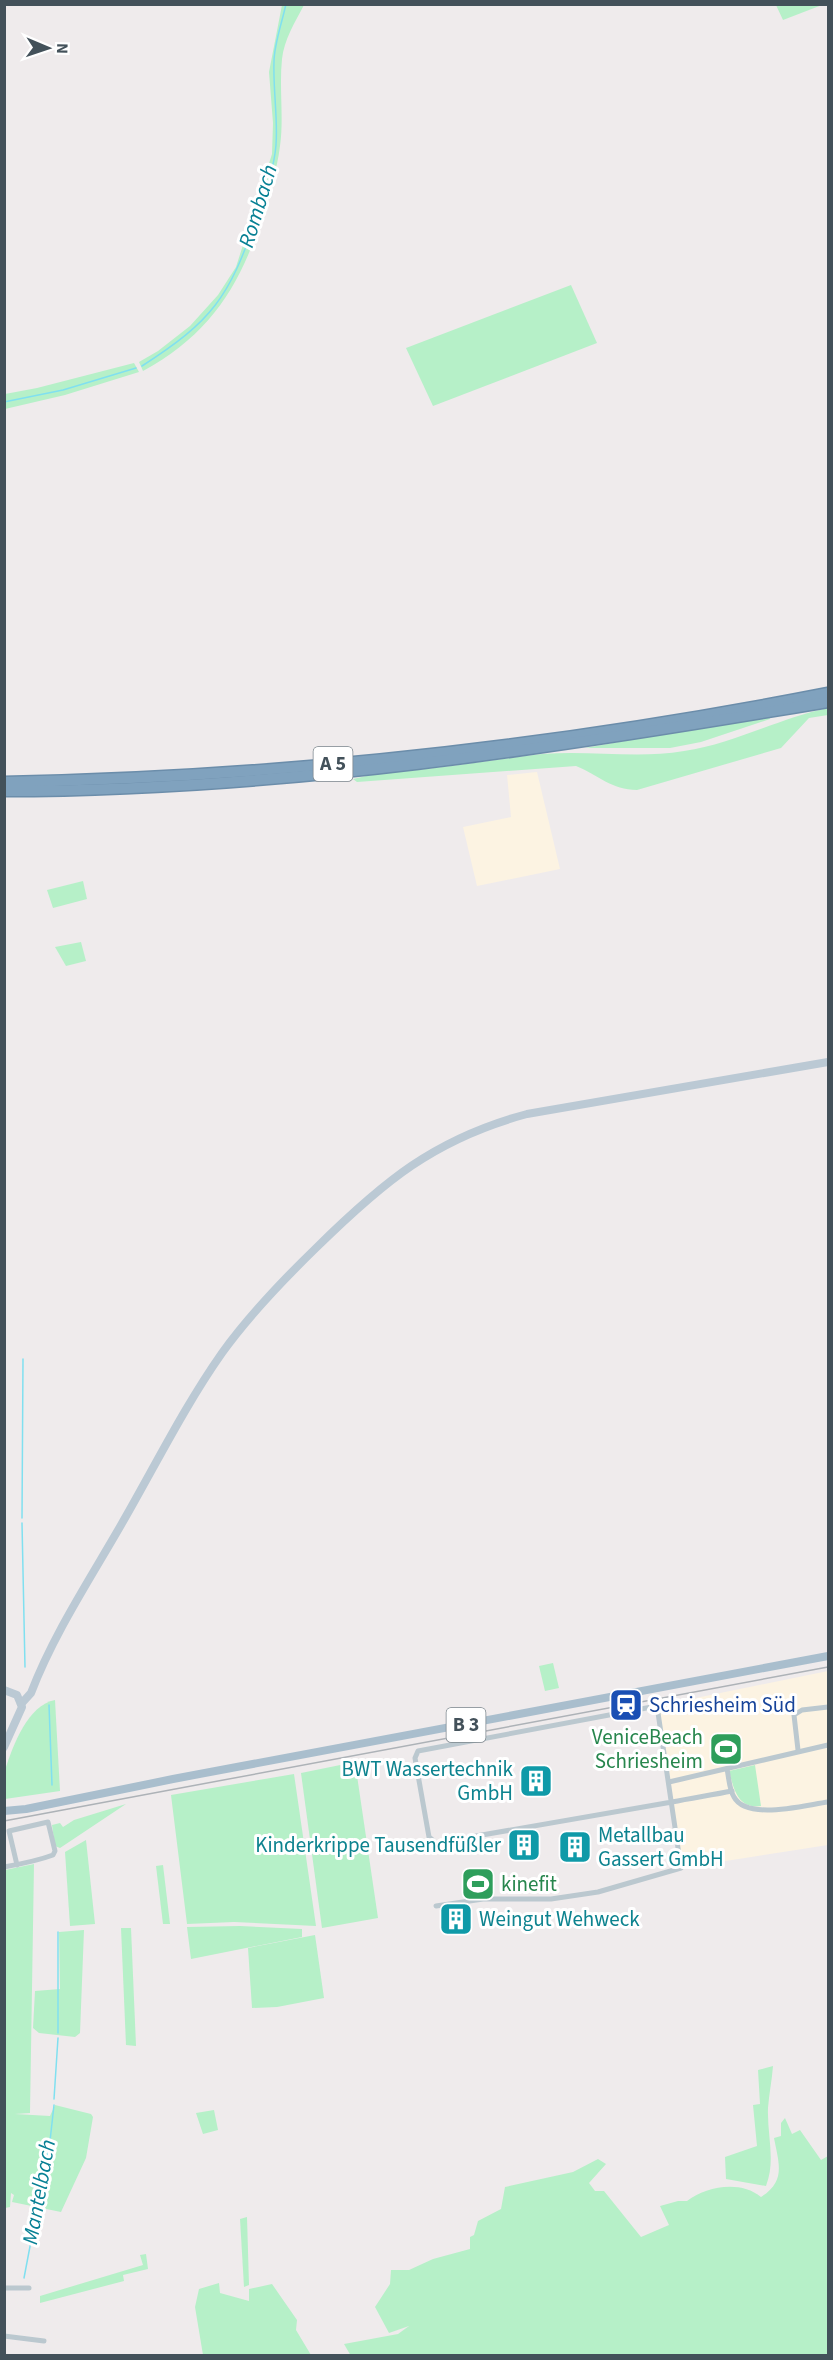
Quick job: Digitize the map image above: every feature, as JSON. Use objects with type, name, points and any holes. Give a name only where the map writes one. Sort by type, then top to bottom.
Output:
[{"type":"highway","name":"A 5","points":[[4,782],[200,775],[351,763],[659,723],[828,693]]},
{"type":"highway","name":"A 5","points":[[4,791],[166,787],[422,765],[596,741],[828,702]]},
{"type":"main road","name":"B 3","points":[[4,1811],[26,1809],[123,1788],[828,1656]]},
{"type":"street","points":[[4,1747],[22,1706],[74,1609],[196,1392],[221,1355],[254,1312],[291,1272],[395,1175],[449,1142],[485,1126],[527,1114],[828,1062]]},
{"type":"street","points":[[17,1695],[34,1686]]},
{"type":"street","points":[[4,1690],[17,1695],[22,1706]]},
{"type":"street","points":[[436,1906],[483,1899],[551,1899],[598,1892],[681,1868],[672,1802],[657,1706],[418,1750],[414,1758],[432,1841],[672,1802],[732,1791]]},
{"type":"street","points":[[798,1750],[794,1715],[802,1710],[828,1707]]},
{"type":"street","points":[[669,1782],[798,1750],[828,1745]]},
{"type":"street","points":[[726,1769],[732,1791],[742,1806],[755,1810],[828,1802]]},
{"type":"street","points":[[4,1868],[17,1865],[54,1853],[48,1822],[9,1831],[17,1865]]},
{"type":"street","points":[[4,2288],[29,2288]]},
{"type":"street","points":[[4,2336],[44,2341]]},
{"type":"shaded area","points":[[537,772],[560,869],[477,886],[463,827],[511,817],[507,775]]},
{"type":"shaded area","points":[[828,1671],[828,1845],[681,1868],[657,1706]]},
{"type":"green space","points":[[282,5],[304,5],[290,31],[283,52],[279,155],[253,242],[232,287],[204,325],[186,342],[143,371],[139,362],[158,351],[190,326],[218,295],[236,267],[272,154],[273,123],[269,72]]},
{"type":"green space","points":[[776,5],[822,5],[783,20]]},
{"type":"green space","points":[[571,285],[597,343],[433,406],[406,348]]},
{"type":"green space","points":[[134,363],[139,372],[65,395],[5,409],[5,394]]},
{"type":"green space","points":[[828,708],[828,715],[809,718],[781,748],[637,790],[620,788],[576,766],[357,782],[353,779],[379,773],[542,754],[649,754],[684,751],[721,743]]},
{"type":"green space","points":[[769,715],[770,719],[701,742],[670,748],[585,748]]},
{"type":"green space","points":[[83,881],[87,899],[53,908],[47,890]]},
{"type":"green space","points":[[81,942],[86,961],[66,966],[55,947]]},
{"type":"green space","points":[[553,1663],[559,1688],[545,1691],[539,1666]]},
{"type":"green space","points":[[55,1700],[60,1791],[5,1799],[5,1770],[17,1738],[29,1718],[37,1710],[45,1703]]},
{"type":"green space","points":[[355,1762],[378,1918],[322,1928],[301,1773]]},
{"type":"green space","points":[[755,1765],[761,1806],[747,1804],[738,1797],[729,1771]]},
{"type":"green space","points":[[294,1774],[316,1926],[234,1922],[187,1924],[171,1795]]},
{"type":"green space","points":[[126,1804],[60,1848],[55,1846],[52,1825],[60,1823],[63,1827],[74,1820]]},
{"type":"green space","points":[[86,1840],[95,1924],[70,1926],[65,1852]]},
{"type":"green space","points":[[34,1864],[30,2113],[15,2114],[50,2116],[55,2105],[91,2114],[93,2117],[86,2158],[61,2212],[12,2202],[14,2195],[11,2193],[10,2207],[5,2208],[5,1870]]},
{"type":"green space","points":[[163,1865],[170,1924],[163,1924],[156,1866]]},
{"type":"green space","points":[[240,1926],[302,1929],[302,1937],[191,1959],[187,1927]]},
{"type":"green space","points":[[121,1928],[131,1928],[136,2046],[126,2045]]},
{"type":"green space","points":[[84,1930],[80,2033],[75,2037],[39,2033],[33,2028],[35,1991],[60,1989],[59,1932]]},
{"type":"green space","points":[[315,1935],[324,1998],[277,2007],[252,2008],[248,1948]]},
{"type":"green space","points":[[773,2066],[768,2108],[771,2157],[766,2186],[726,2179],[725,2157],[757,2146],[753,2105],[760,2104],[758,2070]]},
{"type":"green space","points":[[214,2110],[218,2130],[203,2134],[196,2113]]},
{"type":"green space","points":[[785,2118],[792,2134],[800,2130],[821,2160],[828,2156],[828,2355],[351,2356],[344,2344],[398,2334],[409,2326],[389,2333],[375,2307],[390,2284],[391,2270],[409,2270],[433,2259],[470,2249],[470,2237],[474,2235],[478,2221],[501,2209],[505,2187],[573,2172],[598,2159],[606,2164],[589,2183],[595,2191],[604,2191],[641,2237],[669,2225],[660,2206],[687,2201],[704,2192],[724,2187],[744,2188],[761,2197],[769,2191],[779,2171],[774,2138],[781,2136],[781,2123]]},
{"type":"green space","points":[[247,2217],[249,2285],[244,2287],[240,2219]]},
{"type":"green space","points":[[146,2254],[148,2269],[123,2275],[124,2281],[40,2303],[40,2296],[143,2265],[140,2255]]},
{"type":"green space","points":[[219,2283],[220,2293],[249,2301],[249,2289],[272,2284],[297,2320],[296,2330],[311,2355],[203,2355],[195,2307],[199,2289]]},
{"type":"waterway","name":"Rombach","points":[[142,366],[202,321],[227,288],[237,269],[268,182],[275,154],[274,55],[286,4]]},
{"type":"waterway","name":"Rombach","points":[[4,402],[63,390],[136,368]]},
{"type":"waterway","name":"Mantelbach","points":[[22,1518],[23,1359]]},
{"type":"waterway","name":"Mantelbach","points":[[22,1523],[25,1667]]},
{"type":"waterway","name":"Mantelbach","points":[[49,1705],[52,1785]]},
{"type":"waterway","name":"Mantelbach","points":[[58,1932],[58,2033]]},
{"type":"waterway","name":"Mantelbach","points":[[54,2099],[58,2038]]},
{"type":"waterway","name":"Mantelbach","points":[[24,2278],[50,2141],[54,2105]]},
{"type":"railway","points":[[4,1821],[828,1667]]},
{"type":"place","name":"Schriesheim Süd","points":[[626,1705]]},
{"type":"place","name":"VeniceBeach Schriesheim","points":[[726,1749]]},
{"type":"place","name":"BWT Wassertechnik GmbH","points":[[536,1781]]},
{"type":"place","name":"Kinderkrippe Tausendfüßler","points":[[524,1845]]},
{"type":"place","name":"Metallbau Gassert GmbH","points":[[575,1847]]},
{"type":"place","name":"kinefit","points":[[478,1884]]},
{"type":"place","name":"Weingut Wehweck","points":[[456,1919]]}]
